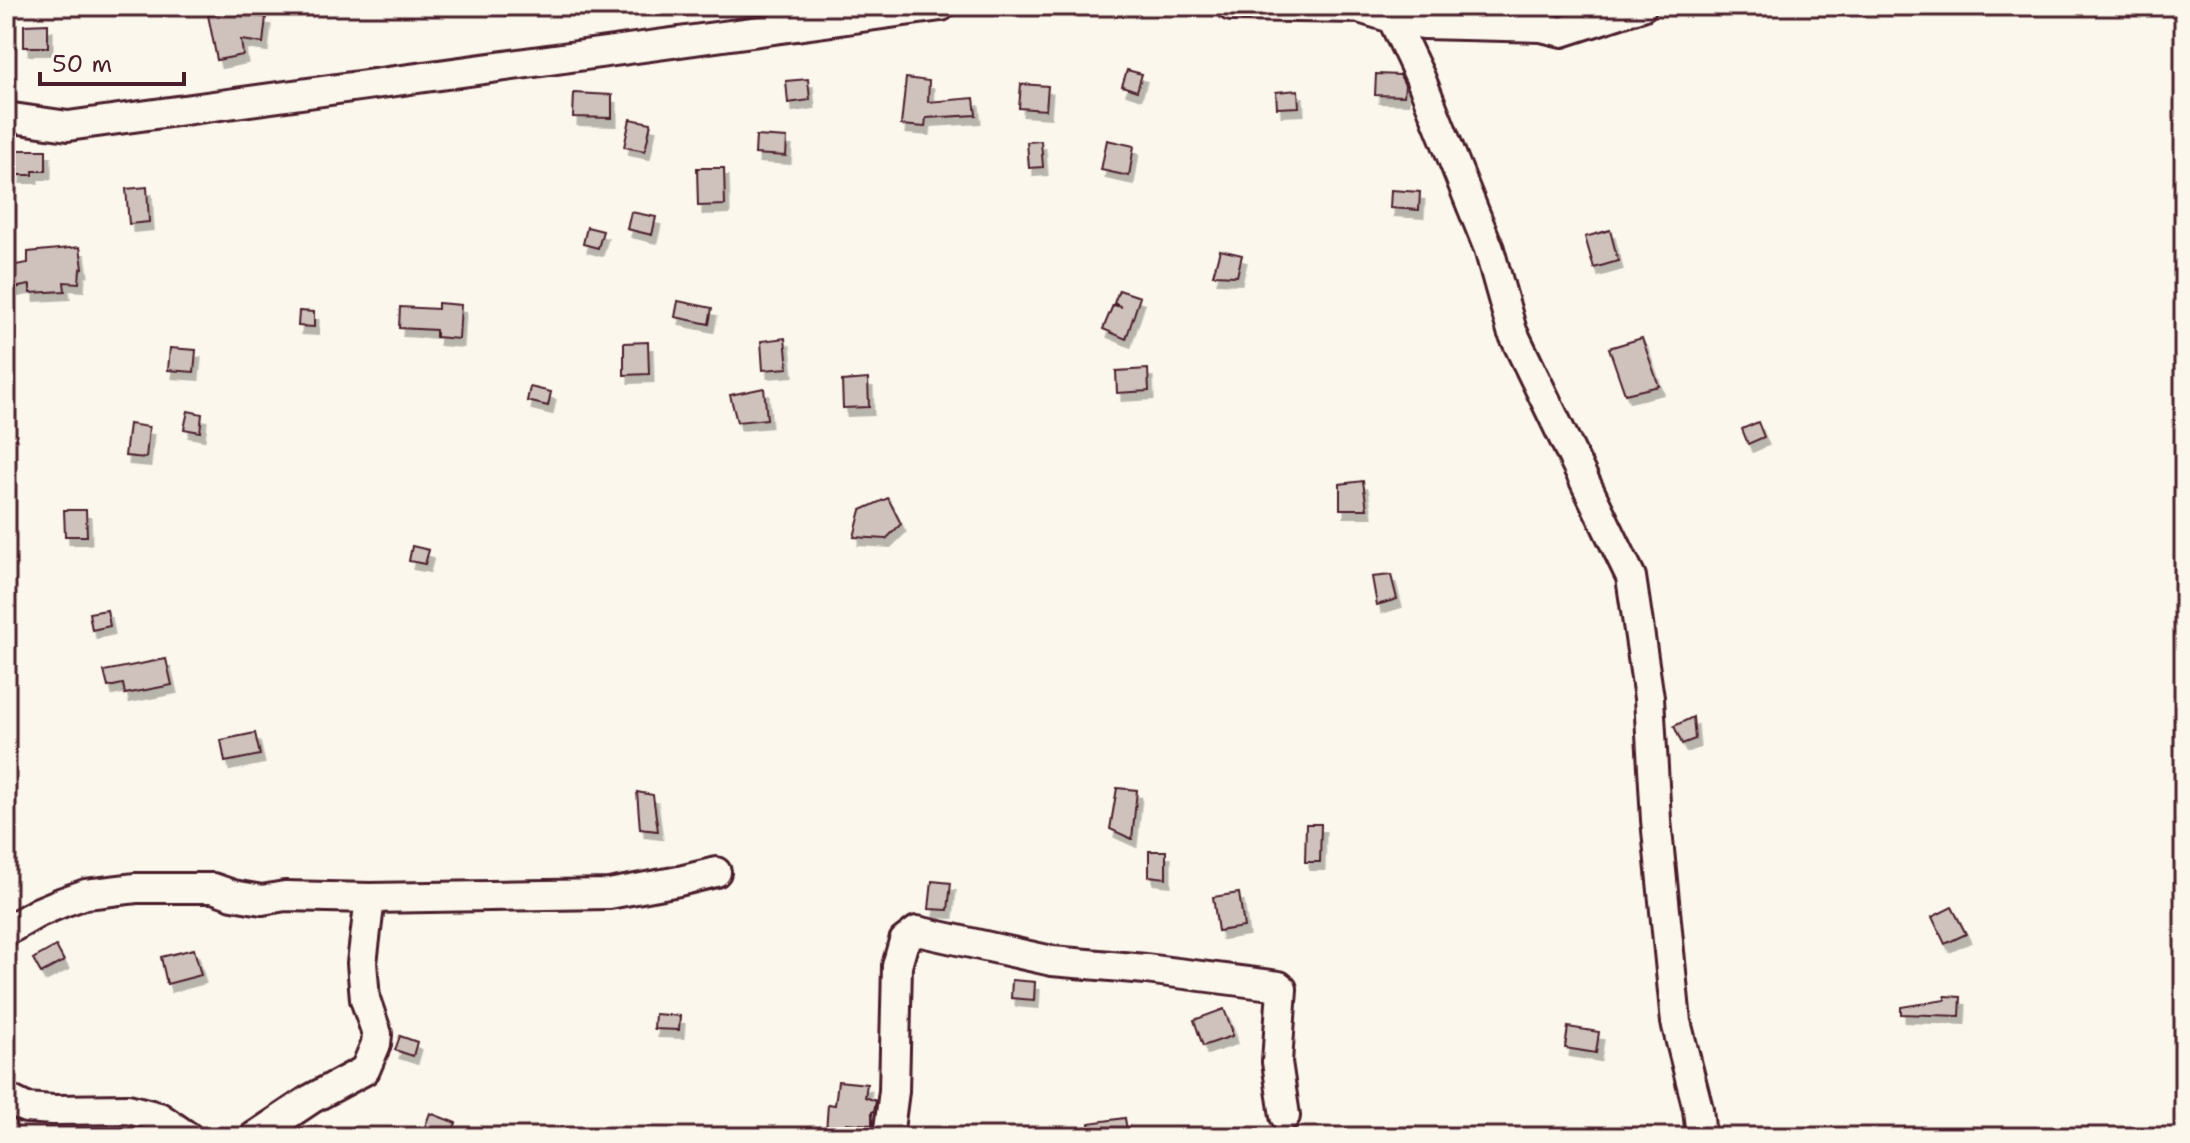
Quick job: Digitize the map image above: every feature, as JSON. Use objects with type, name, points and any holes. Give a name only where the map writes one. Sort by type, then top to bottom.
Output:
[{"type":"street","points":[[6,117],[68,126],[941,6]]},
{"type":"street","points":[[1231,6],[1359,8],[1394,20],[1423,24],[1541,27],[1562,32],[1642,6]]},
{"type":"street","points":[[1394,20],[1489,249],[1512,331],[1631,577],[1649,698],[1656,820],[1676,1022],[1698,1109],[1701,1137]]},
{"type":"street","points":[[6,931],[39,912],[86,894],[136,888],[213,888],[262,900],[285,896],[370,898],[609,894],[716,872]]},
{"type":"street","points":[[254,1137],[311,1099],[365,1070],[377,1034],[365,999],[362,963],[370,898]]},
{"type":"street","points":[[888,1137],[894,1091],[897,966],[904,941],[917,931],[1052,961],[1279,986],[1282,989],[1277,1062],[1285,1116]]},
{"type":"street","points":[[6,1098],[26,1108],[128,1109],[159,1117],[188,1137]]},
{"type":"building","points":[[235,10],[235,13],[266,17],[263,43],[241,40],[243,55],[217,60],[208,15]]},
{"type":"building","points":[[48,24],[48,47],[24,47],[24,25]]},
{"type":"building","points":[[1127,70],[1142,74],[1137,91],[1122,86]]},
{"type":"building","points":[[1376,74],[1400,75],[1405,85],[1404,96],[1375,95]]},
{"type":"building","points":[[906,78],[929,81],[928,102],[974,98],[976,115],[926,118],[925,127],[901,125]]},
{"type":"building","points":[[808,79],[810,100],[788,103],[786,81]]},
{"type":"building","points":[[1021,84],[1048,86],[1046,110],[1019,108]]},
{"type":"building","points":[[1298,90],[1299,107],[1277,108],[1276,92]]},
{"type":"building","points":[[574,93],[612,95],[612,118],[573,117]]},
{"type":"building","points":[[630,119],[651,123],[645,151],[624,147]]},
{"type":"building","points":[[756,136],[787,138],[786,156],[755,154]]},
{"type":"building","points":[[1107,140],[1134,146],[1129,176],[1101,170]]},
{"type":"building","points":[[1041,141],[1043,167],[1029,168],[1027,142]]},
{"type":"building","points":[[16,150],[46,150],[46,171],[16,175]]},
{"type":"building","points":[[697,168],[724,168],[725,205],[698,206]]},
{"type":"building","points":[[147,187],[149,222],[129,224],[126,189]]},
{"type":"building","points":[[1391,190],[1420,192],[1419,210],[1390,208]]},
{"type":"building","points":[[631,212],[656,217],[652,235],[627,229]]},
{"type":"building","points":[[587,227],[603,231],[598,248],[583,244]]},
{"type":"building","points":[[1610,230],[1618,261],[1594,268],[1585,237]]},
{"type":"building","points":[[80,247],[83,268],[80,269],[79,283],[64,282],[65,291],[30,293],[30,285],[13,288],[9,266],[28,263],[28,252]]},
{"type":"building","points":[[1220,250],[1242,255],[1237,276],[1213,275]]},
{"type":"building","points":[[1119,290],[1140,297],[1126,339],[1103,329],[1113,305],[1122,307],[1114,303]]},
{"type":"building","points":[[678,301],[712,308],[709,324],[675,317]]},
{"type":"building","points":[[438,303],[461,305],[459,339],[436,337],[436,330],[399,328],[400,307],[438,309]]},
{"type":"building","points":[[299,311],[314,312],[314,327],[298,326]]},
{"type":"building","points":[[785,338],[788,368],[763,370],[761,341]]},
{"type":"building","points":[[1642,338],[1659,386],[1625,394],[1609,348]]},
{"type":"building","points":[[648,342],[649,374],[624,375],[624,343]]},
{"type":"building","points":[[170,348],[196,350],[194,372],[168,370]]},
{"type":"building","points":[[1148,369],[1149,391],[1117,393],[1116,371]]},
{"type":"building","points":[[868,379],[869,407],[843,408],[842,381]]},
{"type":"building","points":[[530,387],[551,392],[548,406],[527,401]]},
{"type":"building","points":[[764,388],[767,419],[737,422],[730,395]]},
{"type":"building","points":[[188,411],[202,414],[200,432],[184,429]]},
{"type":"building","points":[[1758,422],[1764,437],[1748,444],[1742,429]]},
{"type":"building","points":[[129,424],[149,427],[146,458],[125,456]]},
{"type":"building","points":[[1363,481],[1367,509],[1340,509],[1340,484]]},
{"type":"building","points":[[888,498],[901,524],[886,539],[854,537],[861,510]]},
{"type":"building","points":[[64,510],[86,510],[87,536],[65,536]]},
{"type":"building","points":[[412,546],[429,550],[425,564],[409,561]]},
{"type":"building","points":[[1391,575],[1397,599],[1377,605],[1372,577]]},
{"type":"building","points":[[107,610],[110,626],[92,630],[89,613]]},
{"type":"building","points":[[166,659],[172,685],[125,694],[123,684],[108,687],[104,671]]},
{"type":"building","points":[[1693,717],[1695,739],[1682,744],[1674,726]]},
{"type":"building","points":[[255,733],[260,755],[225,762],[221,740]]},
{"type":"building","points":[[1117,788],[1137,790],[1132,839],[1110,829]]},
{"type":"building","points":[[637,792],[653,795],[658,831],[640,829]]},
{"type":"building","points":[[1306,824],[1321,824],[1320,862],[1305,862]]},
{"type":"building","points":[[1149,851],[1166,851],[1166,878],[1149,876]]},
{"type":"building","points":[[932,881],[951,883],[948,910],[929,909]]},
{"type":"building","points":[[1239,893],[1244,927],[1218,931],[1213,897]]},
{"type":"building","points":[[1952,907],[1966,934],[1945,944],[1932,917]]},
{"type":"building","points":[[56,946],[64,961],[41,973],[33,959]]},
{"type":"building","points":[[194,949],[201,975],[167,984],[161,957]]},
{"type":"building","points":[[1012,980],[1035,982],[1034,1000],[1011,998]]},
{"type":"building","points":[[1945,996],[1961,997],[1960,1016],[1901,1014],[1901,1007],[1945,1000]]},
{"type":"building","points":[[1224,1009],[1232,1036],[1203,1046],[1194,1020]]},
{"type":"building","points":[[655,1014],[680,1016],[679,1030],[654,1029]]},
{"type":"building","points":[[1568,1027],[1599,1032],[1596,1053],[1565,1048]]},
{"type":"building","points":[[400,1036],[417,1042],[413,1056],[395,1050]]},
{"type":"building","points":[[838,1081],[867,1084],[865,1097],[876,1101],[872,1125],[846,1123],[844,1134],[826,1132],[828,1104],[835,1105]]},
{"type":"building","points":[[430,1113],[456,1123],[450,1137],[435,1137],[423,1132]]},
{"type":"building","points":[[1125,1118],[1128,1137],[1091,1137],[1089,1123]]}]
